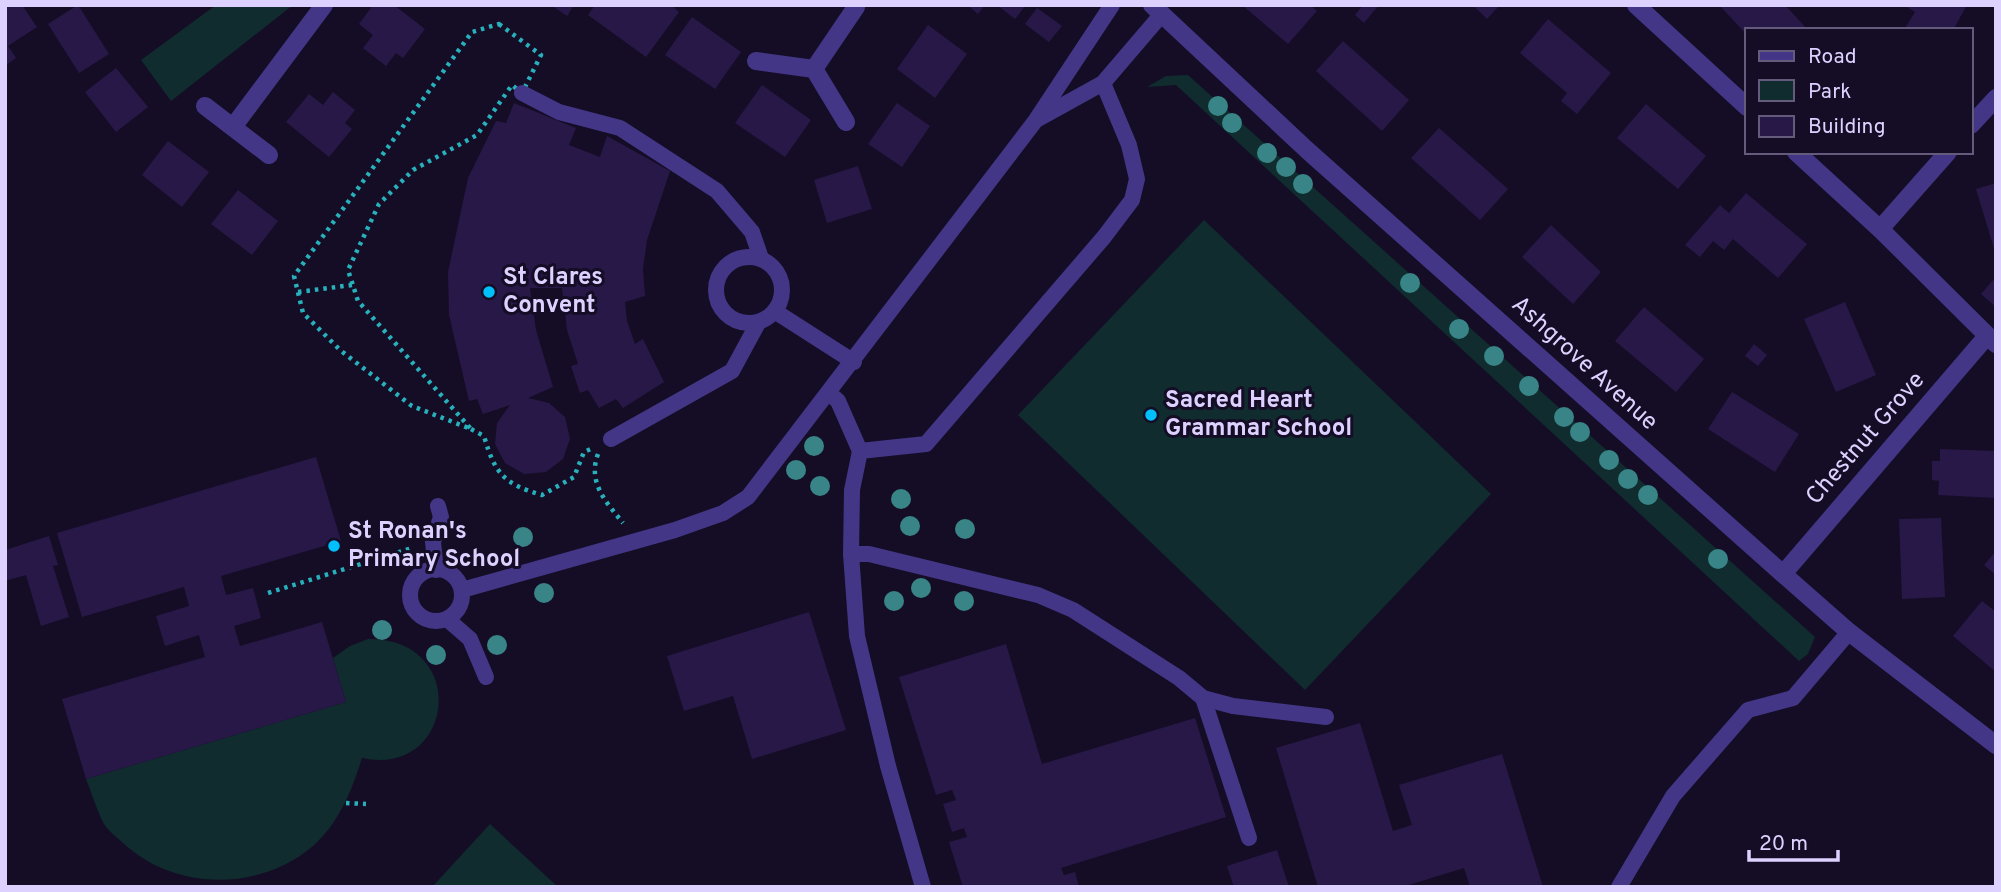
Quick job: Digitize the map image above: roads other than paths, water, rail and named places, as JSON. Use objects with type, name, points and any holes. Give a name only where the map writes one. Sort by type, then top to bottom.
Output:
[{"type":"street","points":[[233,127],[324,5]]},
{"type":"street","points":[[1636,5],[1745,105]]},
{"type":"street","points":[[814,69],[856,6]]},
{"type":"street","name":"Ashgrove Avenue","points":[[1157,9],[1307,150],[1849,632],[1996,745]]},
{"type":"street","points":[[756,61],[814,69]]},
{"type":"street","points":[[814,69],[846,122]]},
{"type":"street","points":[[1973,123],[1996,98]]},
{"type":"street","points":[[205,106],[269,155]]},
{"type":"street","name":"Chestnut Grove","points":[[1783,574],[1991,340],[1880,229],[1798,154]]},
{"type":"street","points":[[1880,229],[1946,154]]},
{"type":"lane","points":[[462,590],[636,541],[723,513],[748,496],[854,362],[1035,120],[1112,5]]},
{"type":"lane","points":[[1035,120],[1103,83],[1157,9]]},
{"type":"lane","points":[[860,451],[926,444],[1104,237],[1132,200],[1137,179],[1129,145],[1103,83]]},
{"type":"lane","points":[[522,93],[559,112],[620,128],[717,191],[752,232],[761,258],[778,271],[783,292],[776,312],[758,323],[732,371],[611,439]]},
{"type":"lane","points":[[758,323],[737,323],[720,309],[715,289],[722,269],[740,257],[761,258]]},
{"type":"lane","points":[[776,312],[854,362]]},
{"type":"lane","points":[[829,393],[838,401],[860,451],[852,489],[851,554],[857,636],[888,766],[923,887]]},
{"type":"lane","points":[[436,570],[433,542],[441,517],[438,506]]},
{"type":"lane","points":[[851,554],[869,554],[1038,595],[1073,610],[1179,678],[1203,698],[1233,706],[1326,717]]},
{"type":"lane","points":[[436,570],[452,575],[462,590],[459,607],[447,619],[430,620],[423,617],[412,605],[411,589],[415,581],[427,571],[436,570]]},
{"type":"lane","points":[[447,619],[470,639],[486,677]]},
{"type":"lane","points":[[1619,887],[1674,796],[1748,710],[1793,698],[1849,632]]},
{"type":"lane","points":[[1203,698],[1249,838]]},
{"type":"place","name":"St Clares Convent","points":[[489,292]]},
{"type":"place","name":"Sacred Heart Grammar School","points":[[1151,415]]},
{"type":"place","name":"St Ronan's Primary School","points":[[334,546]]}]
